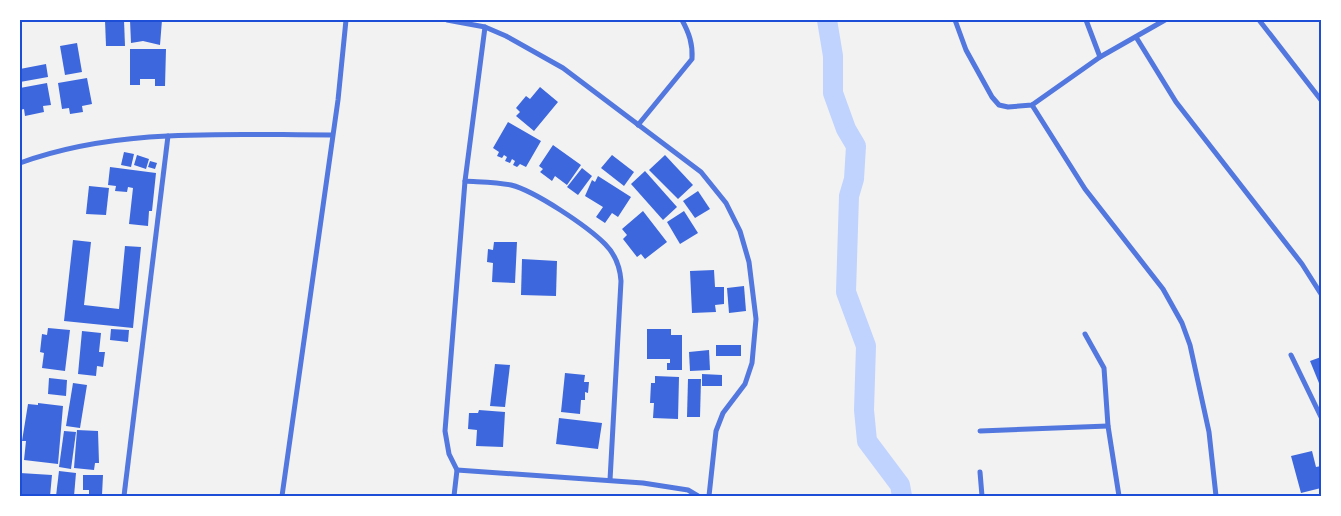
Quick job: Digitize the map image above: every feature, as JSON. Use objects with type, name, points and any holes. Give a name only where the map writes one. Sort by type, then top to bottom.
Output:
[{"type":"street","points":[[282,496],[331,135],[338,100],[346,20]]},
{"type":"street","points":[[448,20],[485,27],[563,68],[701,172],[726,203],[740,230],[749,262],[756,319],[752,363],[745,384],[723,413],[716,431],[709,496]]},
{"type":"street","points":[[638,125],[692,59],[693,49],[690,36],[682,20]]},
{"type":"street","points":[[955,20],[966,50],[992,97],[999,105],[1008,107],[1032,105],[1100,57],[1164,20]]},
{"type":"street","points":[[1086,20],[1100,57]]},
{"type":"street","points":[[1259,20],[1321,100]]},
{"type":"street","points":[[454,496],[457,470],[449,454],[446,431],[466,181],[485,27]]},
{"type":"street","points":[[1136,37],[1176,102],[1302,264],[1321,294]]},
{"type":"street","points":[[1032,105],[1085,189],[1163,289],[1182,323],[1190,345],[1209,432],[1216,496]]},
{"type":"street","points":[[20,164],[84,144],[168,136],[331,135]]},
{"type":"street","points":[[124,496],[168,136]]},
{"type":"street","points":[[466,181],[510,185],[523,189],[571,218],[605,244],[620,267],[621,281],[610,480]]},
{"type":"street","points":[[1084,334],[1104,368],[1108,426],[1119,496]]},
{"type":"street","points":[[1291,355],[1321,417]]},
{"type":"street","points":[[980,431],[1108,426]]},
{"type":"street","points":[[457,470],[643,482],[688,490],[698,496]]},
{"type":"street","points":[[980,472],[982,496]]},
{"type":"building","points":[[105,20],[124,20],[125,46],[106,46]]},
{"type":"building","points":[[130,20],[162,20],[160,45],[143,41],[131,43]]},
{"type":"building","points":[[77,43],[82,72],[65,75],[60,46]]},
{"type":"building","points":[[130,49],[166,49],[165,86],[155,86],[155,79],[140,79],[140,85],[130,85]]},
{"type":"building","points":[[46,64],[48,77],[20,82],[20,69]]},
{"type":"building","points":[[87,78],[92,104],[82,106],[83,112],[70,114],[69,108],[62,109],[58,83]]},
{"type":"building","points":[[47,83],[51,105],[43,106],[44,112],[25,116],[24,109],[20,110],[20,88]]},
{"type":"building","points":[[540,87],[558,102],[534,131],[516,116],[520,112],[516,108],[526,96],[530,99]]},
{"type":"building","points":[[508,122],[541,141],[526,167],[520,164],[517,167],[513,165],[515,161],[512,159],[510,163],[505,161],[507,157],[504,155],[502,158],[497,156],[499,152],[493,148]]},
{"type":"building","points":[[553,145],[581,165],[567,185],[555,176],[552,181],[540,172],[543,169],[539,166]]},
{"type":"building","points":[[124,152],[134,154],[131,167],[121,165]]},
{"type":"building","points":[[137,155],[149,159],[146,169],[134,165]]},
{"type":"building","points":[[612,155],[634,172],[624,186],[601,168]]},
{"type":"building","points":[[665,155],[693,185],[678,199],[649,170]]},
{"type":"building","points":[[150,161],[157,163],[155,169],[148,167]]},
{"type":"building","points":[[110,167],[156,173],[152,211],[149,211],[148,226],[129,224],[133,188],[128,187],[127,192],[115,191],[116,186],[108,185]]},
{"type":"building","points":[[582,168],[592,176],[578,195],[567,187]]},
{"type":"building","points":[[645,171],[677,207],[663,220],[631,184]]},
{"type":"building","points":[[598,176],[631,197],[618,217],[612,213],[605,223],[596,217],[603,207],[585,196],[592,180],[595,182]]},
{"type":"building","points":[[89,186],[109,188],[106,215],[86,214]]},
{"type":"building","points":[[698,191],[710,209],[695,218],[683,201]]},
{"type":"building","points":[[643,211],[667,242],[645,259],[641,254],[637,257],[623,239],[627,235],[622,229]]},
{"type":"building","points":[[684,211],[698,233],[680,244],[667,222]]},
{"type":"building","points":[[73,240],[91,242],[84,305],[119,309],[125,246],[141,247],[133,328],[64,321]]},
{"type":"building","points":[[494,242],[517,242],[515,283],[492,282],[493,263],[487,262],[488,249],[493,250]]},
{"type":"building","points":[[522,259],[557,261],[556,296],[521,295]]},
{"type":"building","points":[[714,270],[715,287],[724,287],[724,304],[715,305],[716,312],[692,313],[690,271]]},
{"type":"building","points":[[744,286],[746,311],[729,313],[727,288]]},
{"type":"building","points":[[48,328],[70,330],[65,371],[42,368],[44,353],[40,352],[42,334],[47,335]]},
{"type":"building","points":[[111,329],[129,330],[128,342],[110,340]]},
{"type":"building","points":[[647,329],[671,329],[671,335],[682,335],[682,370],[667,370],[667,363],[670,363],[670,359],[647,359]]},
{"type":"building","points":[[82,331],[101,333],[99,352],[105,352],[103,367],[97,366],[96,376],[78,374]]},
{"type":"building","points":[[716,345],[741,345],[741,356],[716,356]]},
{"type":"building","points":[[709,350],[710,370],[690,371],[689,352]]},
{"type":"building","points":[[1321,357],[1321,388],[1310,361]]},
{"type":"building","points":[[495,364],[510,365],[505,407],[490,406]]},
{"type":"building","points":[[565,373],[585,375],[584,382],[589,382],[588,393],[585,392],[585,400],[581,400],[580,414],[561,412]]},
{"type":"building","points":[[702,374],[722,375],[722,386],[702,386]]},
{"type":"building","points":[[655,376],[679,377],[678,419],[653,418],[654,403],[650,403],[651,383],[655,383]]},
{"type":"building","points":[[49,378],[67,380],[66,396],[48,394]]},
{"type":"building","points":[[688,379],[701,379],[700,417],[687,417]]},
{"type":"building","points":[[73,383],[87,385],[80,428],[66,426]]},
{"type":"building","points":[[38,403],[63,406],[58,464],[24,460],[26,441],[22,441],[28,404],[38,405]]},
{"type":"building","points":[[479,410],[505,412],[503,447],[476,446],[477,430],[468,429],[469,413],[478,413]]},
{"type":"building","points":[[559,418],[602,423],[598,449],[556,444]]},
{"type":"building","points":[[77,430],[98,431],[99,463],[95,463],[94,470],[74,468]]},
{"type":"building","points":[[64,431],[76,432],[71,469],[59,467]]},
{"type":"building","points":[[1312,451],[1316,467],[1321,466],[1321,481],[1319,482],[1321,488],[1301,493],[1291,456]]},
{"type":"building","points":[[59,471],[76,473],[74,496],[56,496]]},
{"type":"building","points":[[20,473],[52,475],[50,496],[20,496]]},
{"type":"building","points":[[83,475],[103,475],[102,495],[89,495],[89,490],[83,490]]},
{"type":"waterway","points":[[827,20],[833,56],[833,93],[846,129],[856,146],[854,179],[849,196],[846,292],[866,346],[864,410],[867,441],[900,485],[902,496]]}]
